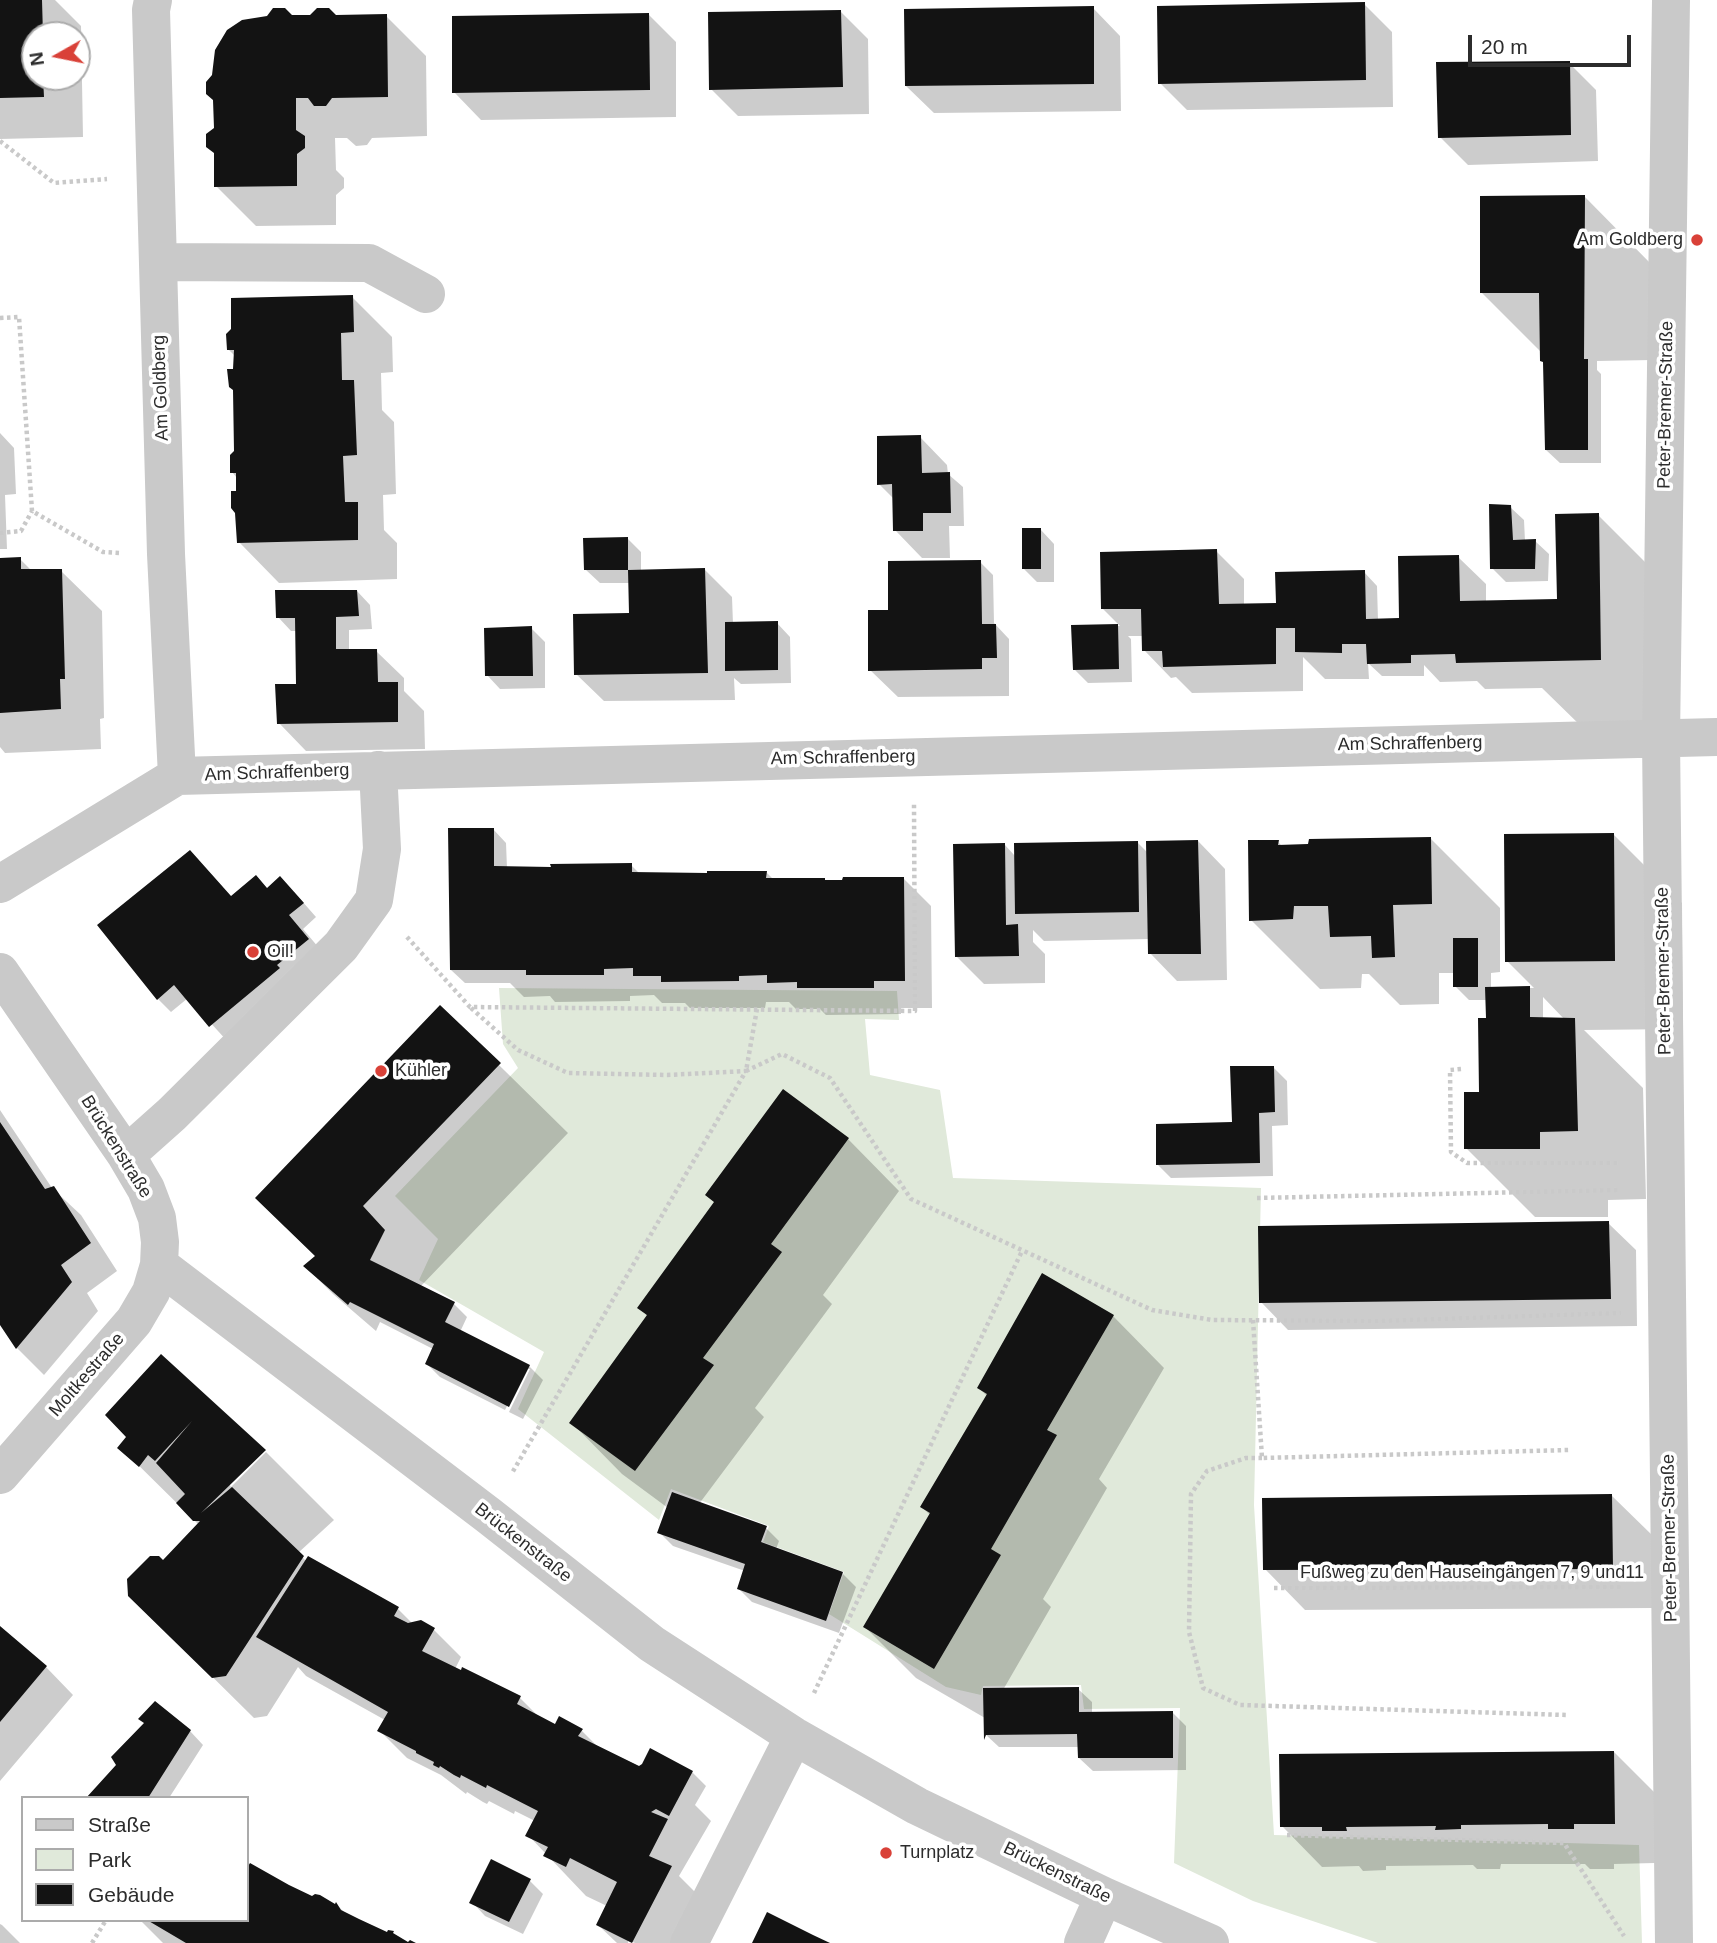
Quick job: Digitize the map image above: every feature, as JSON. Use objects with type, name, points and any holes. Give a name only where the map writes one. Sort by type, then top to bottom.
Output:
[{"type":"street","name":"Am Goldberg","points":[[153,0],[151,10],[166,554],[177,776]]},
{"type":"street","name":"Peter-Bremer-Straße","points":[[1671,0],[1661,738],[1674,1943]]},
{"type":"street","points":[[158,262],[369,263],[426,294]]},
{"type":"street","name":"Am Schraffenberg","points":[[0,884],[177,776],[1717,737]]},
{"type":"street","points":[[126,1155],[172,1114],[341,946],[374,900],[382,849],[378,770]]},
{"type":"street","name":"Brückenstraße","points":[[0,972],[126,1155],[146,1189],[157,1218],[159,1265],[488,1515],[652,1644],[793,1736],[917,1806],[1104,1896],[1210,1943]]},
{"type":"street","name":"Moltkestraße","points":[[0,1475],[134,1321],[151,1292],[159,1265]]},
{"type":"street","points":[[689,1943],[793,1736]]},
{"type":"street","points":[[1083,1943],[1104,1896]]},
{"type":"path","points":[[0,141],[54,183],[156,176]]},
{"type":"path","points":[[0,318],[19,317],[32,511],[21,531],[0,533]]},
{"type":"path","points":[[32,511],[103,552],[166,554]]},
{"type":"path","points":[[470,1007],[915,1012],[914,757]]},
{"type":"path","points":[[374,900],[470,1007],[518,1050],[568,1073],[667,1075],[746,1071],[782,1054],[830,1078],[911,1199],[1152,1310],[1212,1320],[1378,1321],[1667,1311]]},
{"type":"path","points":[[488,1515],[746,1071],[757,1009]]},
{"type":"path","points":[[1461,1069],[1450,1070],[1451,1152],[1467,1163],[1666,1176]]},
{"type":"path","points":[[1257,1198],[1666,1176]]},
{"type":"path","points":[[793,1736],[1022,1251]]},
{"type":"path","points":[[1253,1320],[1262,1458]]},
{"type":"path","points":[[1567,1715],[1240,1705],[1203,1688],[1189,1632],[1191,1494],[1207,1471],[1246,1458],[1569,1450]]},
{"type":"path","name":"Fußweg zu den Hauseingängen 7, 9 und11","points":[[1274,1588],[1671,1587]]},
{"type":"path","points":[[1287,1835],[1564,1843],[1628,1943]]},
{"type":"path","points":[[92,1943],[105,1922]]},
{"type":"green space","points":[[499,988],[897,991],[899,1020],[865,1019],[870,1075],[940,1090],[953,1178],[1261,1188],[1254,1505],[1274,1835],[1639,1845],[1642,1943],[1378,1943],[1253,1901],[1174,1863],[1180,1708],[1084,1709],[1081,1685],[983,1686],[981,1695],[946,1687],[829,1614],[844,1572],[763,1542],[769,1526],[671,1489],[659,1520],[518,1409],[544,1352],[419,1280],[438,1239],[395,1196],[518,1068],[503,1044]]},
{"type":"building","points":[[0,0],[42,0],[43,21],[21,21],[21,91],[44,91],[44,97],[0,98]]},
{"type":"building","points":[[1365,2],[1366,80],[1158,84],[1157,6]]},
{"type":"building","points":[[1094,6],[1094,84],[905,86],[904,9]]},
{"type":"building","points":[[273,8],[285,8],[292,15],[310,15],[317,8],[329,8],[336,15],[387,14],[388,97],[332,98],[326,106],[314,106],[308,98],[296,98],[296,130],[305,136],[305,148],[297,154],[297,186],[214,187],[214,153],[206,147],[206,134],[214,128],[213,100],[206,94],[206,82],[212,75],[215,50],[227,30],[242,20],[267,16]]},
{"type":"building","points":[[841,10],[843,87],[709,90],[708,12]]},
{"type":"building","points":[[649,13],[650,90],[452,93],[452,16]]},
{"type":"building","points":[[1570,61],[1571,135],[1438,138],[1436,62]]},
{"type":"building","points":[[1585,195],[1584,359],[1588,359],[1588,450],[1545,450],[1539,293],[1480,293],[1480,196]]},
{"type":"building","points":[[353,295],[354,332],[341,333],[342,380],[354,380],[357,455],[343,456],[345,502],[358,502],[358,540],[237,543],[235,513],[231,508],[231,491],[236,491],[236,473],[230,473],[230,455],[234,451],[233,390],[229,387],[227,369],[233,369],[234,350],[227,350],[226,334],[231,329],[231,298]]},
{"type":"building","points":[[921,435],[922,473],[950,472],[951,513],[923,513],[923,531],[893,531],[892,484],[877,485],[877,436]]},
{"type":"building","points":[[1489,504],[1511,505],[1513,540],[1536,539],[1535,569],[1490,569]]},
{"type":"building","points":[[1599,513],[1601,660],[1456,663],[1455,654],[1411,655],[1411,663],[1367,664],[1366,644],[1342,644],[1342,653],[1295,652],[1295,628],[1276,628],[1276,664],[1163,667],[1162,651],[1142,651],[1141,609],[1101,609],[1100,552],[1217,549],[1219,604],[1276,603],[1275,572],[1365,570],[1366,619],[1399,618],[1398,556],[1459,555],[1460,601],[1557,599],[1555,514]]},
{"type":"building","points":[[1022,528],[1041,528],[1041,569],[1022,569]]},
{"type":"building","points":[[628,537],[628,570],[584,570],[583,538]]},
{"type":"building","points":[[21,557],[21,569],[62,569],[65,679],[60,679],[61,709],[0,713],[0,558]]},
{"type":"building","points":[[981,560],[982,624],[996,624],[997,658],[982,658],[982,669],[868,671],[868,610],[888,610],[888,561]]},
{"type":"building","points":[[705,568],[708,673],[574,675],[573,614],[629,613],[628,570]]},
{"type":"building","points":[[275,590],[357,590],[359,616],[336,617],[336,649],[377,649],[378,682],[398,682],[398,722],[277,724],[275,684],[296,684],[295,618],[276,618]]},
{"type":"building","points":[[778,621],[778,670],[725,671],[725,622]]},
{"type":"building","points":[[1118,624],[1119,669],[1073,670],[1071,625]]},
{"type":"building","points":[[532,626],[533,676],[485,676],[484,628]]},
{"type":"building","points":[[448,828],[494,828],[494,866],[551,867],[550,864],[632,863],[632,872],[767,871],[766,878],[825,880],[842,880],[843,877],[904,877],[905,981],[874,981],[874,988],[797,988],[797,982],[767,983],[767,975],[739,976],[739,981],[661,982],[661,976],[633,976],[633,968],[604,969],[604,975],[526,975],[526,970],[450,970]]},
{"type":"building","points":[[1614,833],[1615,961],[1505,962],[1504,834]]},
{"type":"building","points":[[1431,837],[1432,904],[1393,905],[1395,957],[1372,958],[1371,936],[1330,937],[1328,906],[1294,906],[1293,919],[1249,921],[1248,840],[1279,840],[1278,845],[1308,844],[1309,839]]},
{"type":"building","points":[[1198,840],[1201,954],[1148,954],[1146,841]]},
{"type":"building","points":[[1138,841],[1139,912],[1015,914],[1014,843]]},
{"type":"building","points":[[1005,843],[1006,925],[1018,924],[1019,956],[955,957],[953,844]]},
{"type":"building","points":[[190,850],[231,896],[256,875],[267,888],[280,876],[304,903],[289,915],[309,939],[277,965],[280,968],[209,1027],[174,985],[157,1000],[97,925]]},
{"type":"building","points":[[1453,938],[1478,938],[1478,987],[1453,987]]},
{"type":"building","points":[[1530,986],[1530,1017],[1575,1018],[1578,1131],[1540,1132],[1540,1149],[1464,1149],[1464,1092],[1479,1092],[1478,1018],[1486,1018],[1485,987]]},
{"type":"building","points":[[440,1005],[501,1063],[363,1206],[385,1230],[370,1260],[455,1302],[445,1322],[530,1365],[509,1407],[425,1364],[434,1344],[350,1302],[348,1305],[303,1266],[315,1256],[255,1198]]},
{"type":"building","points":[[1230,1066],[1274,1066],[1275,1112],[1259,1113],[1260,1163],[1156,1165],[1156,1124],[1232,1122]]},
{"type":"building","points":[[783,1089],[849,1138],[771,1244],[782,1252],[703,1358],[714,1365],[635,1471],[569,1423],[647,1315],[637,1308],[714,1202],[705,1195]]},
{"type":"building","points":[[0,1122],[45,1189],[54,1186],[91,1243],[61,1265],[72,1282],[16,1349],[0,1325]]},
{"type":"building","points":[[1609,1221],[1611,1299],[1259,1303],[1258,1226]]},
{"type":"building","points":[[1042,1273],[1114,1315],[1047,1430],[1057,1435],[991,1549],[1001,1555],[934,1669],[863,1627],[930,1513],[920,1507],[987,1394],[977,1388]]},
{"type":"building","points":[[161,1354],[266,1450],[201,1513],[232,1487],[304,1556],[226,1676],[212,1678],[128,1596],[127,1579],[150,1556],[159,1556],[163,1560],[200,1521],[193,1521],[176,1503],[185,1494],[156,1463],[192,1421],[155,1461],[148,1455],[139,1467],[117,1448],[126,1437],[105,1415]]},
{"type":"building","points":[[672,1492],[767,1526],[761,1542],[843,1572],[826,1621],[737,1589],[745,1564],[657,1533]]},
{"type":"building","points":[[1612,1494],[1613,1569],[1263,1570],[1262,1498]]},
{"type":"building","points":[[308,1556],[399,1607],[394,1616],[408,1623],[421,1620],[435,1628],[422,1651],[521,1696],[517,1704],[555,1724],[559,1716],[583,1729],[578,1736],[639,1766],[650,1748],[693,1771],[669,1816],[656,1809],[651,1812],[668,1819],[649,1856],[672,1866],[632,1943],[596,1925],[617,1882],[570,1858],[566,1867],[543,1856],[548,1847],[525,1836],[538,1811],[487,1785],[486,1788],[461,1775],[460,1778],[440,1766],[439,1768],[416,1751],[377,1731],[388,1712],[256,1637]]},
{"type":"building","points":[[0,1626],[47,1666],[0,1722]]},
{"type":"building","points":[[1079,1687],[1079,1712],[1173,1711],[1173,1758],[1078,1758],[1077,1734],[986,1735],[984,1740],[983,1688]]},
{"type":"building","points":[[155,1701],[191,1730],[149,1796],[88,1796],[116,1765],[111,1757],[144,1723],[138,1719]]},
{"type":"building","points":[[1614,1751],[1615,1824],[1574,1824],[1574,1829],[1548,1829],[1548,1824],[1461,1825],[1461,1829],[1435,1830],[1436,1826],[1346,1827],[1347,1831],[1322,1831],[1322,1827],[1280,1827],[1279,1754]]},
{"type":"building","points":[[491,1859],[531,1879],[509,1922],[469,1903]]},
{"type":"building","points":[[250,1863],[312,1896],[320,1895],[335,1904],[336,1902],[341,1910],[387,1932],[394,1931],[393,1933],[408,1942],[410,1940],[416,1943],[186,1943],[150,1922],[248,1922]]},
{"type":"building","points":[[767,1912],[813,1935],[830,1943],[752,1943]]},
{"type":"place","name":"Am Goldberg","points":[[1697,240]]},
{"type":"place","name":"Oil!","points":[[253,952]]},
{"type":"place","name":"Kühler","points":[[381,1071]]},
{"type":"place","name":"Turnplatz","points":[[886,1853]]}]
